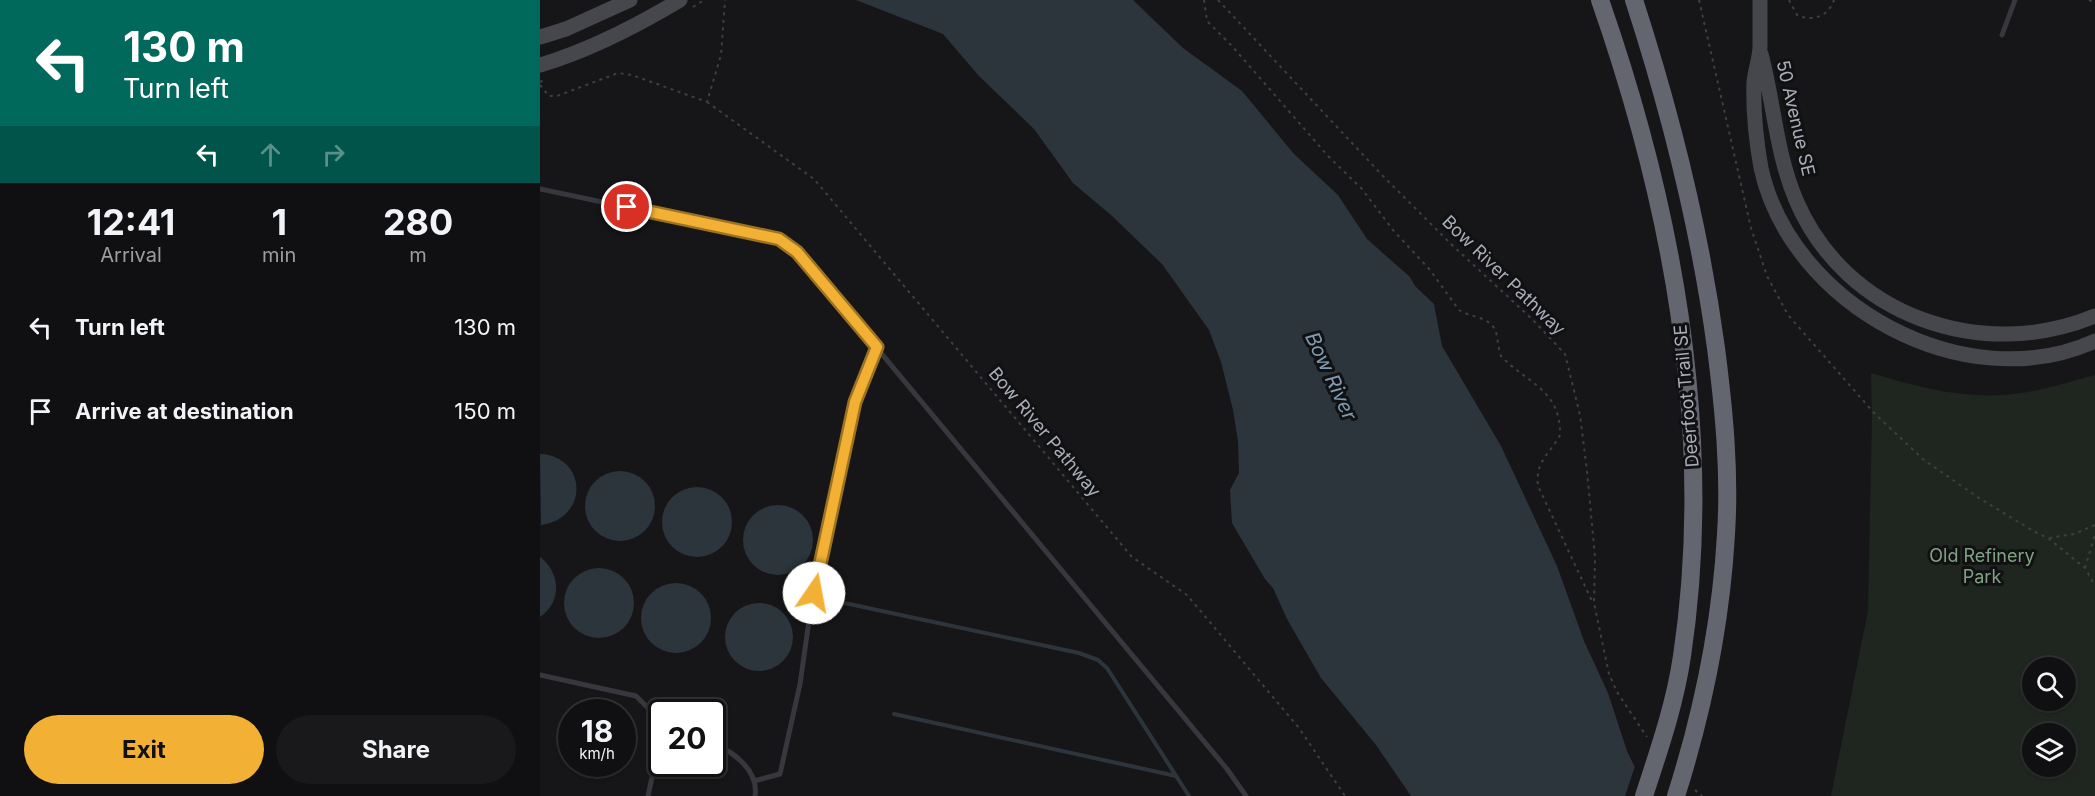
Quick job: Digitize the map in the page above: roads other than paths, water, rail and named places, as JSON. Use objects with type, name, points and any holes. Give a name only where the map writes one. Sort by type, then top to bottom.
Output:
[{"type":"highway","name":"Deerfoot Trail SE","points":[[1600,0],[1638,122],[1659,207],[1680,317],[1692,437],[1694,532],[1682,656],[1673,703],[1644,796]]},
{"type":"highway","name":"Deerfoot Trail SE","points":[[1634,0],[1660,84],[1693,213],[1711,312],[1725,424],[1727,486],[1723,566],[1713,648],[1696,727],[1676,796]]},
{"type":"street","points":[[540,37],[585,22],[630,0]]},
{"type":"street","points":[[540,65],[607,38],[680,0]]},
{"type":"street","name":"50 Avenue SE","points":[[1760,0],[1760,48],[1754,80],[1755,121],[1762,169],[1785,229],[1802,255],[1826,281],[1861,310],[1891,329],[1926,344],[1954,351],[2016,358],[2053,354],[2095,341]]},
{"type":"street","name":"50 Avenue SE","points":[[1760,48],[1767,75],[1782,163],[1797,201],[1824,247],[1851,276],[1871,292],[1911,317],[1929,323],[1989,334],[2034,333],[2095,316]]},
{"type":"lane","points":[[2002,35],[2015,0]]},
{"type":"lane","points":[[540,189],[779,239],[797,252],[1220,760],[1246,796]]},
{"type":"lane","points":[[754,781],[780,774],[800,684],[810,614],[855,402],[877,347]]},
{"type":"lane","points":[[540,675],[636,696],[648,708]]},
{"type":"lane","points":[[726,751],[747,766],[756,788],[755,796]]},
{"type":"lane","points":[[648,796],[652,777]]},
{"type":"water","name":"Bow River","points":[[856,0],[1133,0],[1183,48],[1242,91],[1294,154],[1338,195],[1367,239],[1410,277],[1415,286],[1434,304],[1442,346],[1501,446],[1557,566],[1584,641],[1608,693],[1627,751],[1649,796],[1411,796],[1376,745],[1321,678],[1287,619],[1273,588],[1265,579],[1232,523],[1230,490],[1239,473],[1238,441],[1221,362],[1209,330],[1162,264],[1111,215],[1073,183],[1034,129],[979,76],[943,34]]},
{"type":"water","points":[[540,454],[556,457],[567,465],[574,475],[576,488],[575,500],[568,511],[557,520],[541,525]]},
{"type":"water","points":[[613,471],[627,471],[640,477],[649,486],[655,499],[653,519],[645,531],[627,541],[613,541],[600,535],[591,526],[585,513],[585,499],[591,486],[600,477]]},
{"type":"water","points":[[704,487],[717,493],[726,502],[730,508],[732,522],[730,536],[722,547],[711,555],[690,557],[672,547],[664,536],[662,515],[672,497],[683,489]]},
{"type":"water","points":[[778,505],[791,508],[803,515],[810,527],[813,540],[810,553],[803,565],[791,572],[778,575],[765,572],[753,565],[746,553],[743,540],[746,527],[753,515],[765,508]]},
{"type":"water","points":[[540,557],[552,570],[556,587],[553,603],[540,617]]},
{"type":"water","points":[[606,568],[619,574],[628,583],[632,589],[634,603],[632,617],[624,628],[613,636],[592,638],[574,628],[566,617],[564,596],[574,578],[585,570]]},
{"type":"water","points":[[683,583],[696,589],[705,598],[709,604],[711,618],[709,632],[701,643],[690,651],[669,653],[651,643],[643,632],[641,611],[651,593],[662,585]]},
{"type":"water","points":[[759,603],[772,606],[783,613],[790,624],[793,637],[790,650],[783,661],[772,668],[759,671],[746,668],[735,661],[728,650],[725,637],[728,624],[735,613],[746,606]]},
{"type":"waterway","points":[[821,598],[1079,653],[1098,660],[1107,668],[1189,796]]},
{"type":"waterway","points":[[894,714],[1176,776]]},
{"type":"park label","name":"Old Refinery Park","points":[[1982,565]]}]
